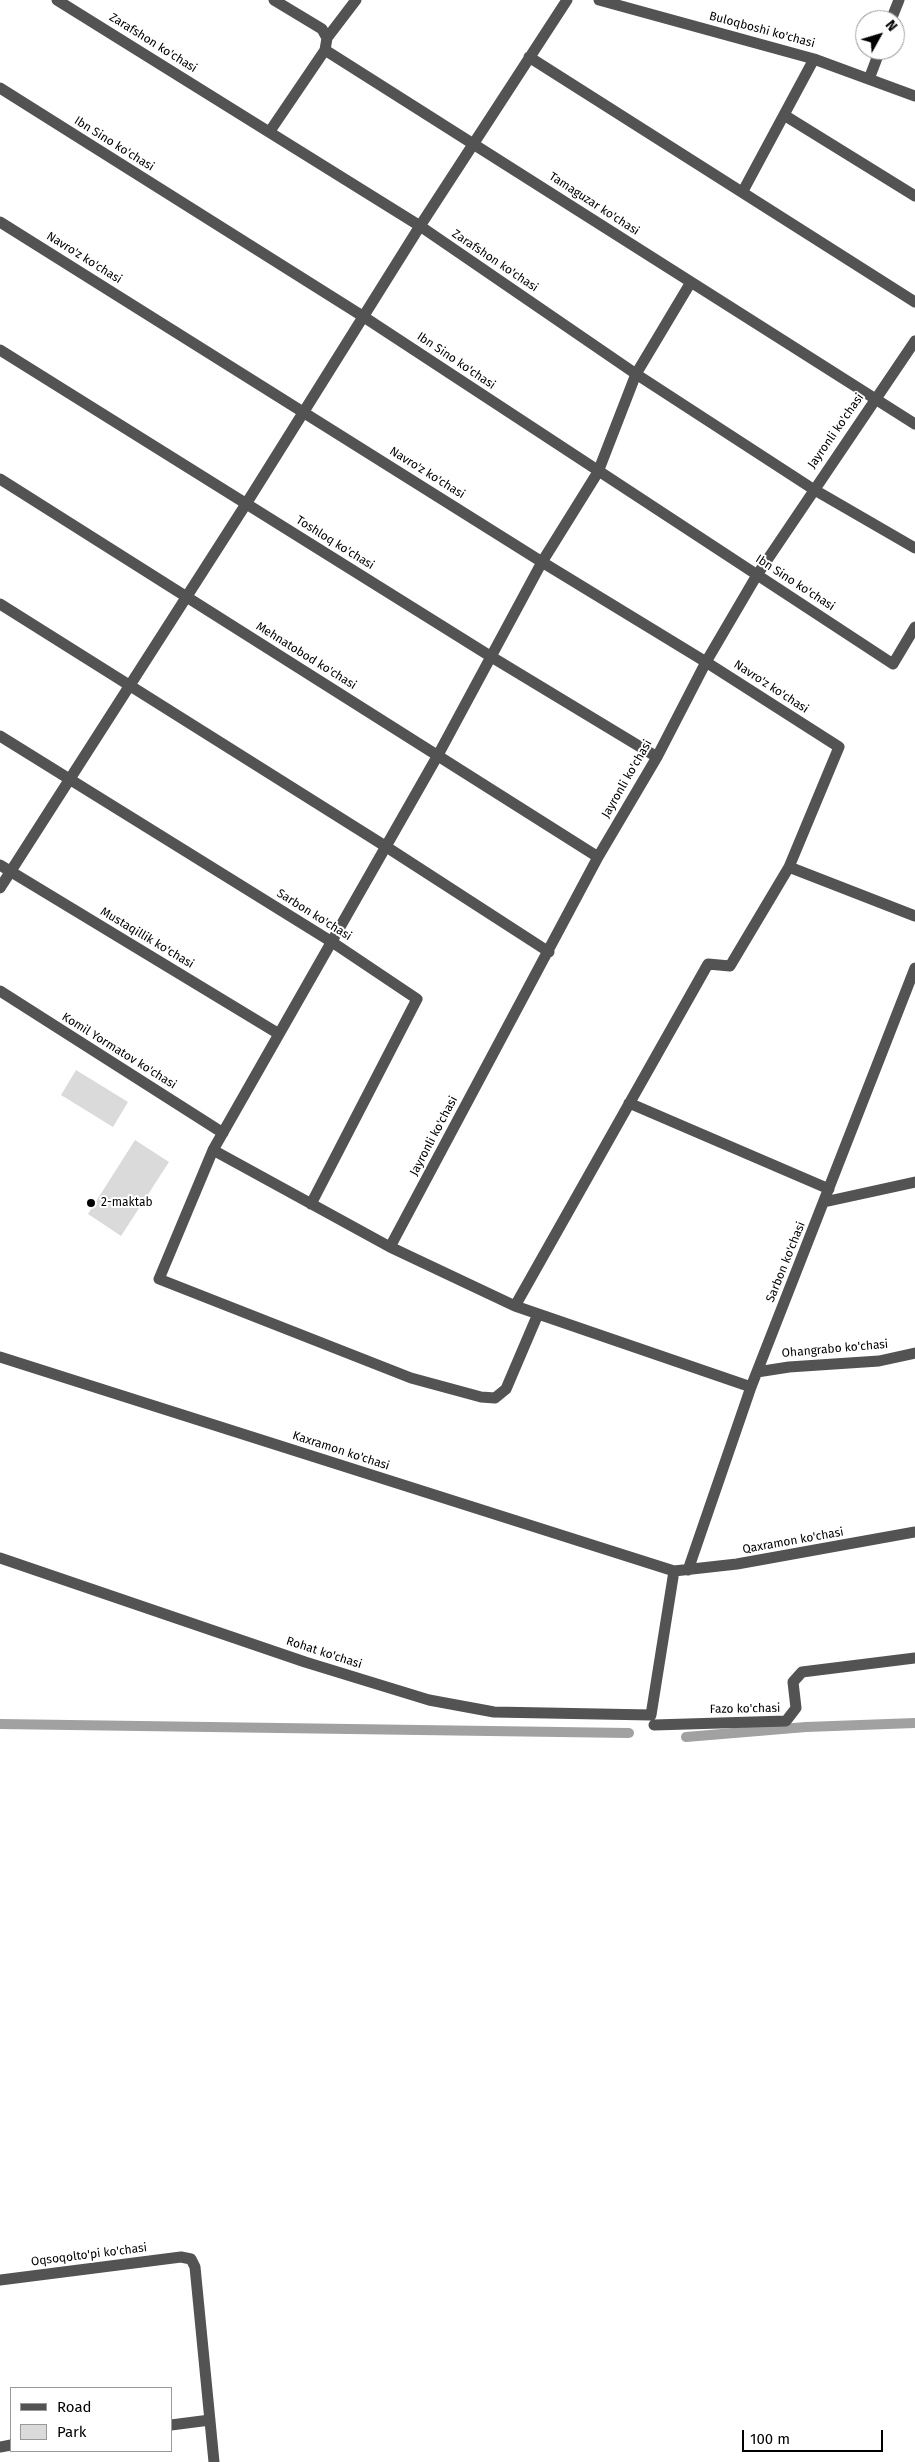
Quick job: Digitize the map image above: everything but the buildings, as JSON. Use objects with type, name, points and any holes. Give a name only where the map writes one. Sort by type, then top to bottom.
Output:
[{"type":"street","name":"Zarafshon ko'chasi","points":[[57,0],[420,226],[636,374],[813,489],[915,548]]},
{"type":"street","name":"Tamaguzar ko'chasi","points":[[274,0],[322,29],[326,44],[474,142],[915,424]]},
{"type":"street","points":[[270,131],[356,0]]},
{"type":"street","points":[[0,888],[70,780],[128,685],[246,504],[420,226],[567,0]]},
{"type":"street","name":"Buloqboshi ko'chasi","points":[[599,0],[814,59],[915,96]]},
{"type":"street","points":[[529,57],[743,191],[915,302]]},
{"type":"street","points":[[743,191],[814,59]]},
{"type":"street","points":[[869,79],[876,60]]},
{"type":"street","name":"Ibn Sino ko'chasi","points":[[0,88],[364,317],[893,664],[915,626]]},
{"type":"street","points":[[784,115],[915,196]]},
{"type":"street","name":"Navro'z ko'chasi","points":[[0,222],[305,411],[542,562],[706,662],[839,747],[789,867]]},
{"type":"street","points":[[538,1314],[506,1389],[495,1398],[481,1398],[411,1378],[159,1279],[213,1150],[438,755],[542,562],[598,472],[636,374],[691,282]]},
{"type":"street","name":"Jayronli ko'chasi","points":[[390,1247],[598,857],[656,757],[706,662],[757,575],[813,489],[915,341]]},
{"type":"street","name":"Toshloq ko'chasi","points":[[0,350],[490,656],[656,757]]},
{"type":"street","name":"Mehnatobod ko'chasi","points":[[0,479],[598,857]]},
{"type":"street","points":[[0,604],[385,846],[549,952]]},
{"type":"street","name":"Sarbon ko'chasi","points":[[0,736],[332,942],[417,999],[311,1204]]},
{"type":"street","name":"Mustaqillik ko'chasi","points":[[0,865],[279,1034]]},
{"type":"street","points":[[515,1306],[708,964],[730,966],[789,867],[915,916]]},
{"type":"street","name":"Sarbon ko'chasi","points":[[688,1570],[751,1387],[915,968]]},
{"type":"street","name":"Komil Yormatov ko'chasi","points":[[0,991],[223,1133]]},
{"type":"street","points":[[629,1103],[829,1189]]},
{"type":"street","points":[[213,1150],[390,1247],[515,1306],[751,1387]]},
{"type":"street","points":[[824,1202],[915,1182]]},
{"type":"street","name":"Ohangrabo ko'chasi","points":[[757,1372],[789,1366],[879,1361],[915,1353]]},
{"type":"street","name":"Kaxramon ko'chasi","points":[[0,1357],[674,1571]]},
{"type":"street","name":"Qaxramon ko'chasi","points":[[674,1571],[737,1564],[915,1532]]},
{"type":"street","name":"Rohat ko'chasi","points":[[0,1558],[305,1662],[429,1700],[494,1712],[653,1720]]},
{"type":"street","points":[[653,1720],[674,1571]]},
{"type":"street","name":"Fazo ko'chasi","points":[[653,1720],[786,1722],[796,1708],[793,1682],[802,1672],[915,1658]]},
{"type":"street","name":"Oqsoqolto'pi ko'chasi","points":[[0,2280],[182,2257],[191,2259],[195,2267],[210,2420]]},
{"type":"street","points":[[172,2425],[210,2420],[214,2462]]},
{"type":"green space","points":[[76,1070],[128,1102],[113,1127],[61,1095]]},
{"type":"green space","points":[[135,1140],[169,1162],[121,1236],[88,1214]]},
{"type":"waterway","points":[[686,1737],[806,1727],[915,1723]]},
{"type":"waterway","points":[[0,1724],[629,1733]]},
{"type":"place","name":"2-maktab","points":[[91,1203]]}]
